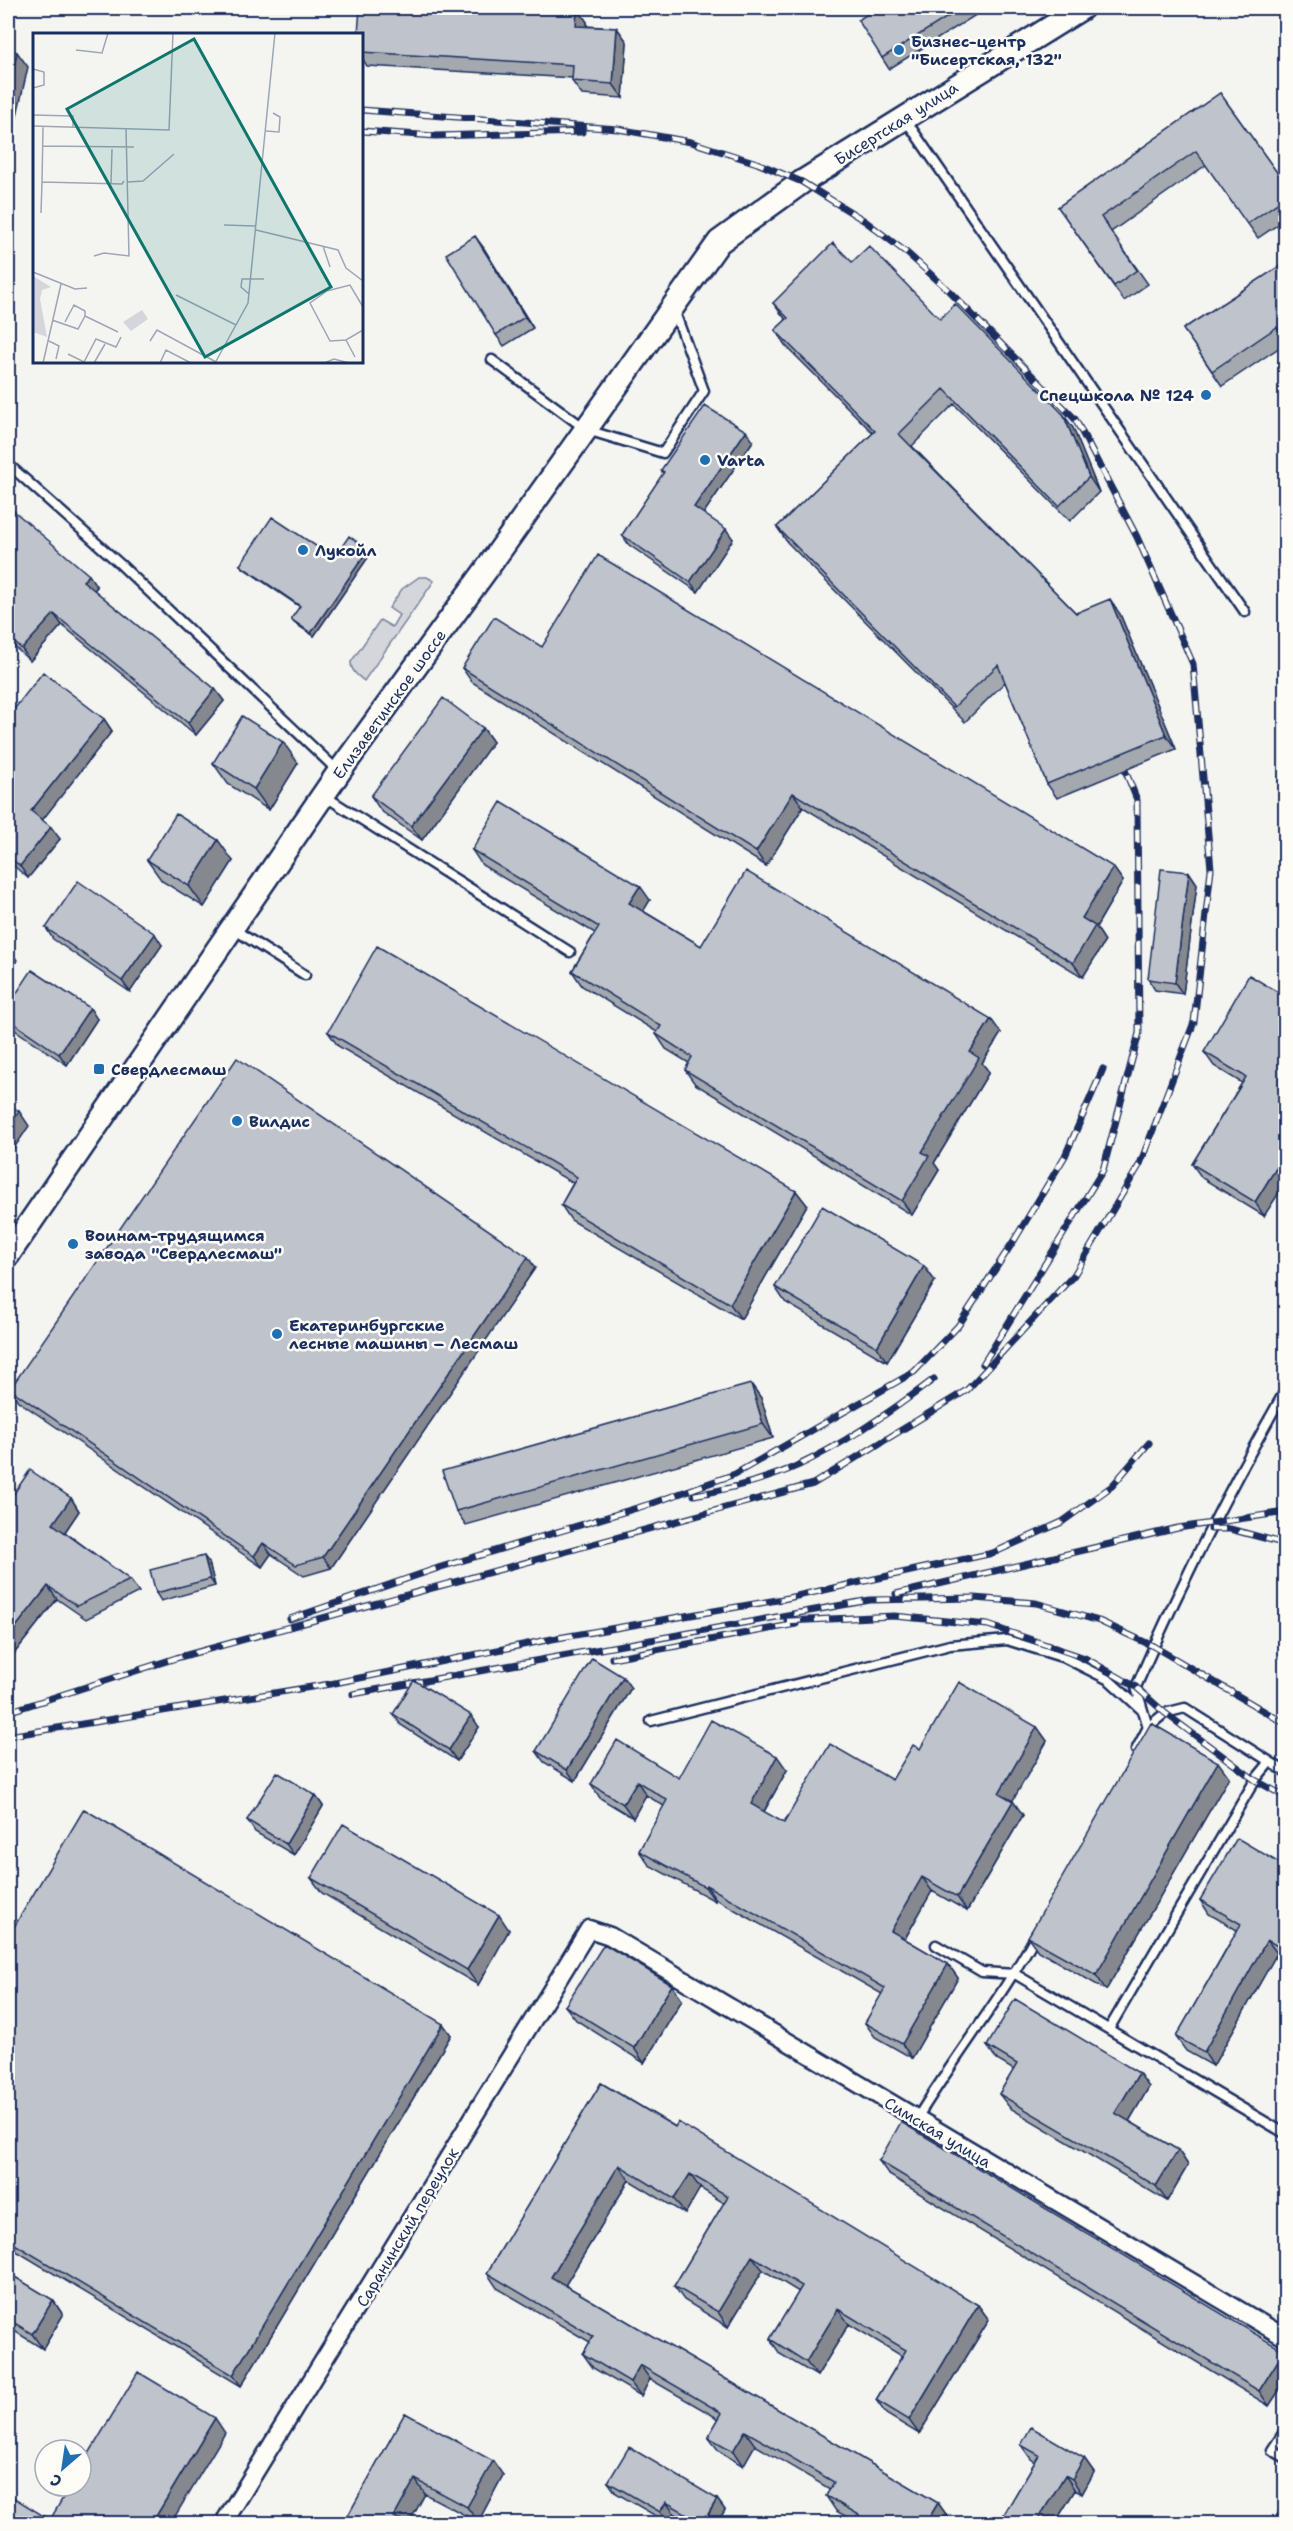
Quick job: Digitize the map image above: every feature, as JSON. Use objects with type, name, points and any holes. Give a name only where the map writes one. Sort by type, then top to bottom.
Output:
[{"type":"main road","name":"Бисертская улица","points":[[802,182],[1082,8]]},
{"type":"main road","name":"Елизаветинское шоссе","points":[[8,1255],[322,795],[719,242],[802,182]]},
{"type":"street","name":"Симская улица","points":[[589,1929],[610,1936],[1286,2338]]},
{"type":"street","name":"Саранинский переулок","points":[[223,2523],[589,1929]]},
{"type":"lane","points":[[905,118],[1245,612]]},
{"type":"lane","points":[[492,360],[586,430],[663,453],[704,391],[673,306]]},
{"type":"lane","points":[[8,464],[120,564],[339,772]]},
{"type":"lane","points":[[322,795],[570,952]]},
{"type":"lane","points":[[232,928],[304,975]]},
{"type":"lane","points":[[1148,1727],[1136,1687],[1153,1646],[1245,1459],[1286,1389]]},
{"type":"lane","points":[[651,1721],[950,1645],[1007,1640],[1065,1658],[1109,1680],[1143,1711]]},
{"type":"lane","points":[[1131,1758],[1148,1727],[1166,1713],[1185,1708],[1286,1772]]},
{"type":"lane","points":[[1109,2029],[1255,1780],[1269,1762]]},
{"type":"lane","points":[[916,2120],[936,2087],[1015,1974],[1043,1923]]},
{"type":"lane","points":[[936,1945],[981,1972],[1015,1974],[1286,2134]]},
{"type":"lane","points":[[1286,2429],[1272,2450],[1286,2458]]},
{"type":"shaded area","points":[[419,577],[427,577],[434,581],[364,681],[353,670],[351,662],[380,620],[392,627],[399,615],[389,608],[402,589]]},
{"type":"building","points":[[360,8],[577,8],[576,26],[617,28],[613,84],[572,81],[573,65],[363,52],[363,33],[358,33]]},
{"type":"building","name":"Бизнес-центр \"Бисертская, 132\"","points":[[877,8],[962,8],[882,58],[858,20]]},
{"type":"building","points":[[8,50],[17,52],[8,96]]},
{"type":"building","points":[[1220,93],[1286,185],[1286,197],[1247,224],[1196,151],[1101,217],[1137,270],[1114,286],[1058,207]]},
{"type":"building","points":[[475,236],[525,317],[496,335],[446,254]]},
{"type":"building","points":[[833,243],[852,262],[869,246],[940,319],[955,304],[1063,414],[1089,477],[1059,506],[944,389],[899,434],[1076,613],[1110,599],[1166,735],[1047,784],[998,665],[954,707],[777,527],[875,431],[775,330],[788,318],[773,303]]},
{"type":"building","points":[[1286,262],[1286,340],[1277,327],[1212,371],[1183,329]]},
{"type":"building","points":[[705,406],[746,431],[694,507],[726,529],[690,582],[622,535],[664,472],[661,470]]},
{"type":"building","points":[[8,506],[89,575],[83,581],[215,689],[188,723],[54,614],[22,649],[8,637]]},
{"type":"building","points":[[272,517],[334,558],[349,536],[368,550],[311,633],[291,619],[300,606],[240,565]]},
{"type":"building","points":[[598,555],[1113,867],[1082,918],[1095,926],[1073,963],[793,793],[756,852],[462,668],[494,617],[542,647]]},
{"type":"building","points":[[43,672],[104,719],[31,811],[51,827],[20,866],[8,856],[8,717]]},
{"type":"building","points":[[443,698],[483,728],[411,826],[371,796]]},
{"type":"building","points":[[242,716],[283,742],[254,789],[213,763]]},
{"type":"building","points":[[1286,790],[1286,816],[1282,815]]},
{"type":"building","points":[[501,802],[640,886],[629,903],[701,946],[746,871],[991,1019],[970,1052],[979,1058],[922,1152],[929,1156],[902,1201],[685,1070],[692,1057],[656,1034],[661,1026],[572,971],[599,927],[472,850]]},
{"type":"building","points":[[176,814],[218,840],[189,886],[147,860]]},
{"type":"building","points":[[1161,869],[1189,872],[1175,983],[1148,979]]},
{"type":"building","points":[[78,881],[155,934],[122,981],[46,928]]},
{"type":"building","points":[[377,946],[796,1191],[730,1304],[561,1205],[577,1177],[328,1032]]},
{"type":"building","points":[[32,970],[90,1008],[59,1054],[8,1019],[8,1006]]},
{"type":"building","points":[[1249,975],[1286,997],[1286,1152],[1255,1202],[1192,1164],[1246,1077],[1204,1052]]},
{"type":"building","name":"Екатеринбургские лесные машины – Лесмаш","points":[[237,1058],[528,1257],[323,1557],[296,1565],[263,1543],[254,1556],[10,1389]]},
{"type":"building","points":[[8,1104],[19,1111],[8,1128]]},
{"type":"building","points":[[822,1206],[924,1266],[877,1347],[775,1287]]},
{"type":"building","points":[[751,1384],[763,1424],[456,1511],[442,1471]]},
{"type":"building","points":[[30,1470],[71,1498],[53,1524],[130,1580],[77,1606],[48,1586],[8,1637],[8,1502]]},
{"type":"building","points":[[204,1556],[210,1579],[156,1593],[150,1570]]},
{"type":"building","points":[[592,1658],[623,1677],[567,1770],[536,1751]]},
{"type":"building","points":[[414,1680],[471,1715],[449,1750],[393,1714]]},
{"type":"building","points":[[959,1682],[1037,1727],[999,1793],[1013,1801],[957,1897],[922,1877],[891,1931],[948,1964],[902,2044],[865,2023],[885,1988],[706,1885],[705,1887],[639,1851],[667,1800],[637,1781],[623,1804],[591,1784],[617,1740],[679,1778],[711,1720],[777,1756],[751,1804],[784,1823],[830,1744],[892,1780],[913,1745],[920,1749]]},
{"type":"building","points":[[1151,1723],[1218,1762],[1096,1975],[1028,1937]]},
{"type":"building","points":[[277,1772],[315,1795],[286,1844],[247,1820]]},
{"type":"building","points":[[84,1809],[443,2024],[233,2375],[8,2240],[8,1937]]},
{"type":"building","points":[[343,1824],[499,1915],[467,1970],[311,1878]]},
{"type":"building","points":[[1237,1838],[1286,1867],[1286,1945],[1283,1949],[1267,1940],[1204,2052],[1176,2037],[1241,1924],[1200,1900]]},
{"type":"building","points":[[604,1944],[672,1985],[634,2048],[565,2006]]},
{"type":"building","points":[[1015,1999],[1139,2073],[1115,2113],[1178,2150],[1156,2186],[999,2094],[1017,2064],[987,2046]]},
{"type":"building","points":[[601,2083],[675,2127],[678,2122],[978,2305],[909,2420],[876,2400],[906,2350],[838,2309],[806,2362],[770,2339],[802,2286],[752,2256],[718,2312],[674,2286],[728,2196],[690,2174],[674,2199],[619,2165],[551,2277],[938,2503],[926,2523],[873,2523],[826,2496],[834,2482],[745,2431],[733,2451],[708,2437],[722,2413],[640,2365],[630,2382],[583,2354],[593,2336],[487,2273]]},
{"type":"building","points":[[901,2122],[1284,2351],[1259,2391],[879,2161]]},
{"type":"building","points":[[8,2273],[53,2300],[32,2334],[8,2319]]},
{"type":"building","points":[[138,2372],[215,2418],[152,2523],[8,2523],[8,2494],[50,2520],[63,2498],[93,2498],[93,2447]]},
{"type":"building","points":[[405,2413],[493,2461],[467,2507],[415,2479],[394,2517],[406,2523],[344,2523]]},
{"type":"building","points":[[1031,2427],[1084,2458],[1072,2479],[1065,2475],[1036,2523],[999,2523],[1039,2455],[1021,2445]]},
{"type":"building","points":[[629,2447],[717,2499],[703,2523],[666,2502],[660,2512],[608,2482]]},
{"type":"building","points":[[1286,2501],[1286,2523],[1272,2523]]},
{"type":"railway","points":[[8,1712],[176,1658],[813,1484],[967,1390],[1074,1275],[1140,1164],[1194,1022],[1211,869],[1193,664],[1137,537],[1075,419],[945,287],[907,253],[865,221],[802,182],[757,163],[691,142],[618,129],[363,110]]},
{"type":"railway","points":[[363,131],[435,136],[582,132]]},
{"type":"railway","points":[[983,1364],[1103,1170],[1139,1033],[1137,800],[1125,770]]},
{"type":"railway","points":[[290,1619],[441,1567],[650,1504],[735,1474],[914,1372],[958,1326],[1015,1239],[1065,1156],[1103,1069]]},
{"type":"railway","points":[[694,1495],[748,1483],[799,1465],[869,1425],[934,1379]]},
{"type":"railway","points":[[8,1736],[330,1684],[552,1639],[783,1599],[993,1553],[1062,1522],[1112,1486],[1149,1443]]},
{"type":"railway","points":[[896,1594],[1178,1528],[1286,1512]]},
{"type":"railway","points":[[1211,1529],[1230,1529],[1286,1544]]},
{"type":"railway","points":[[353,1694],[870,1600],[974,1598],[1036,1603],[1099,1621],[1153,1646],[1286,1724]]},
{"type":"railway","points":[[787,1621],[894,1616],[988,1625],[1085,1658],[1136,1687],[1165,1713],[1255,1780],[1286,1797]]},
{"type":"railway","points":[[612,1658],[796,1624]]},
{"type":"place","name":"Бизнес-центр \"Бисертская, 132\"","points":[[899,50]]},
{"type":"place","name":"Спецшкола № 124","points":[[1206,395]]},
{"type":"place","name":"Varta","points":[[705,460]]},
{"type":"place","name":"Лукойл","points":[[303,550]]},
{"type":"place","name":"Свердлесмаш","points":[[99,1069]]},
{"type":"place","name":"Вилдис","points":[[237,1121]]},
{"type":"place","name":"Воинам-трудящимся завода \"Свердлесмаш\"","points":[[73,1244]]},
{"type":"place","name":"Екатеринбургские лесные машины – Лесмаш","points":[[277,1334]]}]
